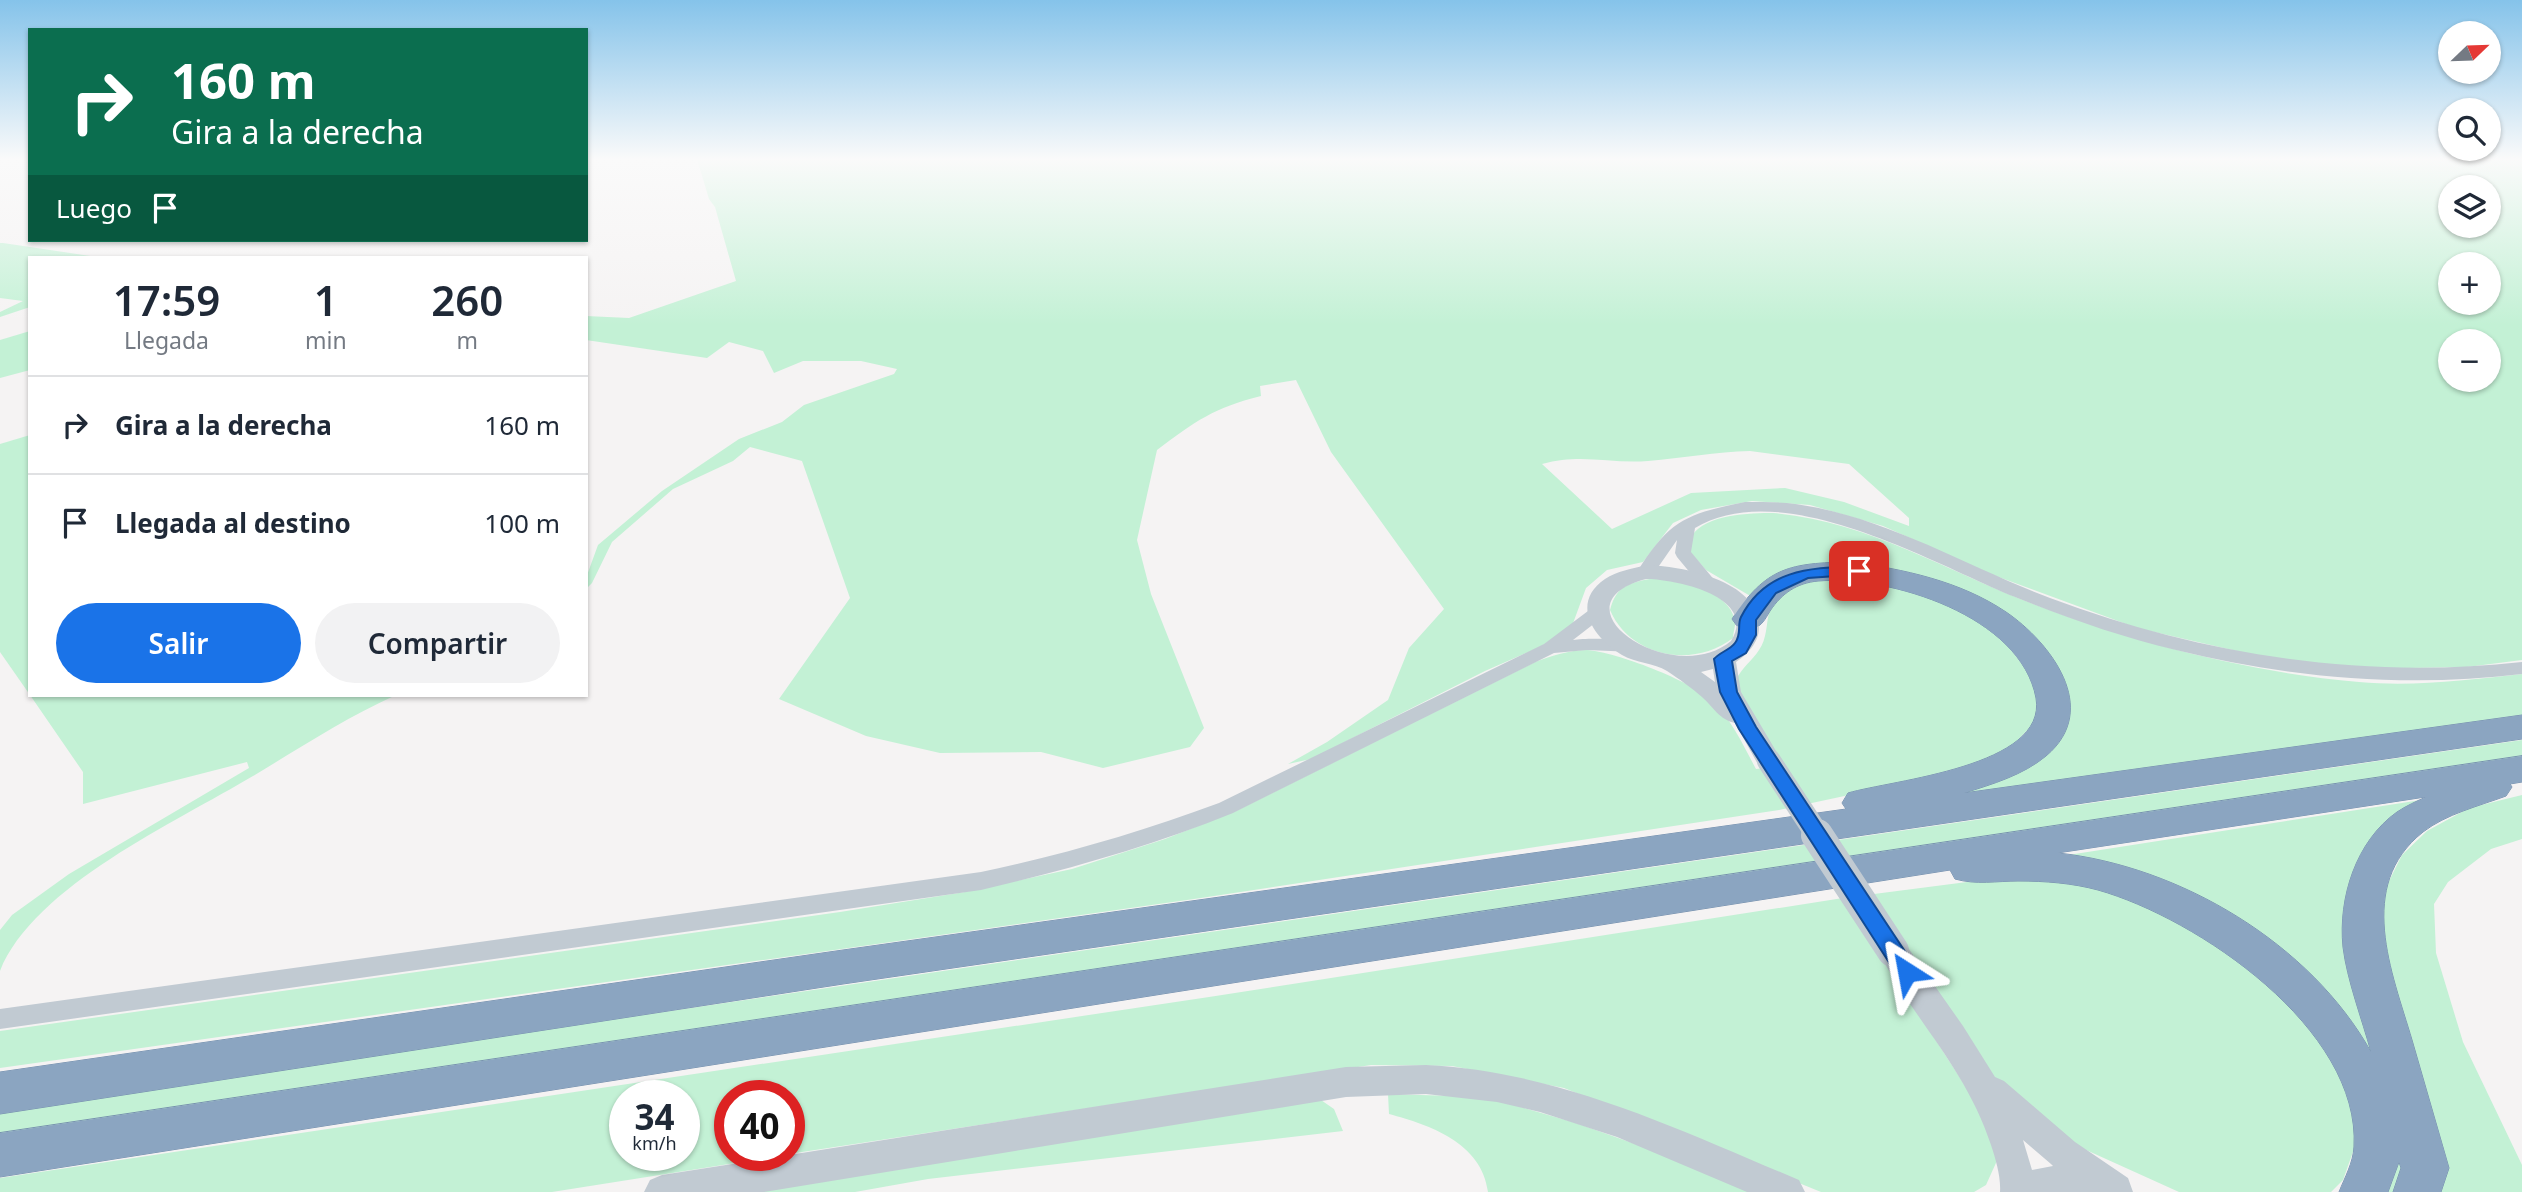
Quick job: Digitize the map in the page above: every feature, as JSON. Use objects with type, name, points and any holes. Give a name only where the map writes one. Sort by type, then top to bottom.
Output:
[{"type":"highway","points":[[1632,855],[1979,774],[2000,767],[2032,748],[2047,731],[2054,709],[2051,684],[2036,657],[2012,633],[1972,607],[1920,583],[1859,571],[1805,573],[1770,589],[1748,619]]},
{"type":"highway","points":[[0,1093],[843,967],[2522,727]]},
{"type":"highway","points":[[0,1155],[1936,855],[2522,771]]},
{"type":"highway","points":[[2417,1192],[2425,1168],[2364,948],[2362,908],[2370,876],[2385,848],[2410,822],[2442,805],[2522,771]]},
{"type":"highway","points":[[1800,878],[1995,866],[2048,867],[2099,875],[2140,888],[2226,930],[2288,979],[2312,1004],[2338,1035],[2358,1069],[2371,1101],[2377,1133],[2374,1166],[2362,1192]]},
{"type":"street","points":[[1646,572],[1668,537],[1705,516],[1746,508],[1789,508],[1831,516],[1863,526],[2057,607],[2173,644],[2288,668],[2409,675],[2522,668]]},
{"type":"street","points":[[1688,524],[1683,553],[1707,582]]},
{"type":"street","points":[[1550,648],[1587,643],[1628,648],[1672,663],[1707,663],[1723,659],[1740,649],[1748,635],[1748,619],[1740,605],[1726,592],[1707,582],[1687,575],[1646,572],[1614,581],[1604,589],[1598,600],[1598,612],[1608,631],[1628,648]]},
{"type":"street","points":[[0,1020],[981,881],[1053,865],[1177,828],[1226,808],[1550,648],[1598,612]]},
{"type":"street","points":[[1723,659],[1729,692],[1748,729],[1977,1077],[2008,1141],[2015,1161],[2019,1191],[2046,1181],[2079,1181],[2118,1191]]},
{"type":"street","points":[[1672,663],[1710,691],[1748,729]]},
{"type":"street","points":[[1977,1077],[2063,1153],[2118,1191]]},
{"type":"street","points":[[662,1192],[1346,1082],[1403,1079],[1452,1081],[1531,1094],[1610,1118],[1787,1192]]},
{"type":"green space","points":[[717,215],[2438,215],[2438,238],[2501,238],[2501,215],[2522,215],[2522,660],[2467,667],[2356,669],[2267,658],[2137,628],[1993,575],[1883,526],[1810,505],[1752,501],[1701,510],[1673,523],[1643,562],[1607,570],[1586,588],[1572,626],[1540,647],[1485,671],[1311,759],[1288,764],[1327,742],[1388,700],[1409,648],[1444,609],[1331,452],[1296,380],[1260,386],[1261,396],[1230,405],[1206,417],[1157,450],[1137,540],[1151,594],[1204,728],[1190,747],[1103,768],[1041,752],[940,753],[866,736],[779,699],[850,598],[802,461],[750,447],[733,461],[673,489],[612,542],[588,587],[588,572],[598,545],[662,491],[739,439],[782,422],[804,405],[894,374],[897,369],[861,361],[803,361],[774,373],[763,351],[729,342],[707,358],[588,340],[588,316],[629,318],[736,281]],"holes":[[[1750,451],[1849,464],[1909,518],[1909,526],[1844,502],[1785,488],[1691,493],[1612,529],[1542,464],[1570,459],[1634,462]]]},
{"type":"green space","points":[[0,243],[90,256],[28,256],[28,308],[0,317],[0,312],[23,301],[0,298]]},
{"type":"green space","points":[[28,332],[28,371],[0,378],[0,340]]},
{"type":"green space","points":[[28,436],[28,692],[0,652],[0,444]]},
{"type":"green space","points":[[1773,513],[1842,526],[2075,619],[2154,644],[2235,664],[2317,677],[2400,684],[2522,674],[2522,715],[1921,802],[2062,724],[2020,629],[1846,566],[1752,597],[1706,570],[1690,552],[1692,536],[1707,523],[1729,516]]},
{"type":"green space","points":[[1654,578],[1689,584],[1714,594],[1731,610],[1735,621],[1733,638],[1717,648],[1682,655],[1647,648],[1632,639],[1619,626],[1610,610],[1613,601],[1626,586]]},
{"type":"green space","points":[[1827,578],[1916,589],[1996,630],[2041,689],[2038,719],[2012,746],[1980,762],[1896,785],[1779,810],[1201,898],[0,1068],[0,1031],[840,912],[965,892],[1072,869],[1165,839],[1236,811],[1535,662],[1574,651],[1587,650],[1616,656],[1688,685],[1712,701],[1725,716],[1756,769],[1784,766],[1741,700],[1736,680],[1762,646],[1769,613],[1779,597],[1793,588]]},
{"type":"green space","points":[[31,697],[392,697],[341,723],[110,859],[43,911],[17,940],[0,971],[0,930],[12,915],[69,874],[249,768],[247,762],[83,804],[83,772]]},
{"type":"green space","points":[[2522,740],[2522,759],[0,1136],[0,1109]]},
{"type":"green space","points":[[2522,795],[2522,839],[2491,849],[2448,882],[2434,904],[2436,953],[2463,1042],[2522,1165],[2522,1192],[2434,1192],[2384,974],[2383,893],[2402,855],[2427,831],[2469,808]]},
{"type":"green space","points":[[2421,800],[2369,848],[2403,1119],[2403,1185],[2398,1192],[2377,1192],[2386,1119],[2266,952],[2049,858]]},
{"type":"green space","points":[[1998,878],[2063,880],[2126,892],[2189,921],[2301,1005],[2347,1079],[2360,1132],[2343,1180],[2331,1192],[2179,1192],[2064,1140],[1999,1084],[1877,949],[1984,1115],[2000,1154],[1986,1185],[1974,1192],[1821,1192],[1564,1088],[1452,1066],[1371,1065],[805,1152],[805,1080],[714,1080],[714,1166],[700,1169],[700,1080],[655,1080],[1843,898]]},
{"type":"green space","points":[[609,1087],[609,1171],[685,1171],[552,1192],[0,1192],[0,1178]]},
{"type":"green space","points":[[1388,1094],[1486,1097],[1576,1123],[1714,1172],[1758,1192],[1488,1192],[1484,1175],[1465,1149],[1437,1131],[1389,1114]]},
{"type":"green space","points":[[1318,1098],[1334,1109],[1343,1131],[928,1179],[855,1192],[734,1192]]},
{"type":"route","points":[[1859,571],[1805,573],[1770,589],[1748,619],[1748,635],[1740,649],[1723,659],[1729,692],[1748,729],[1907,972]]}]
